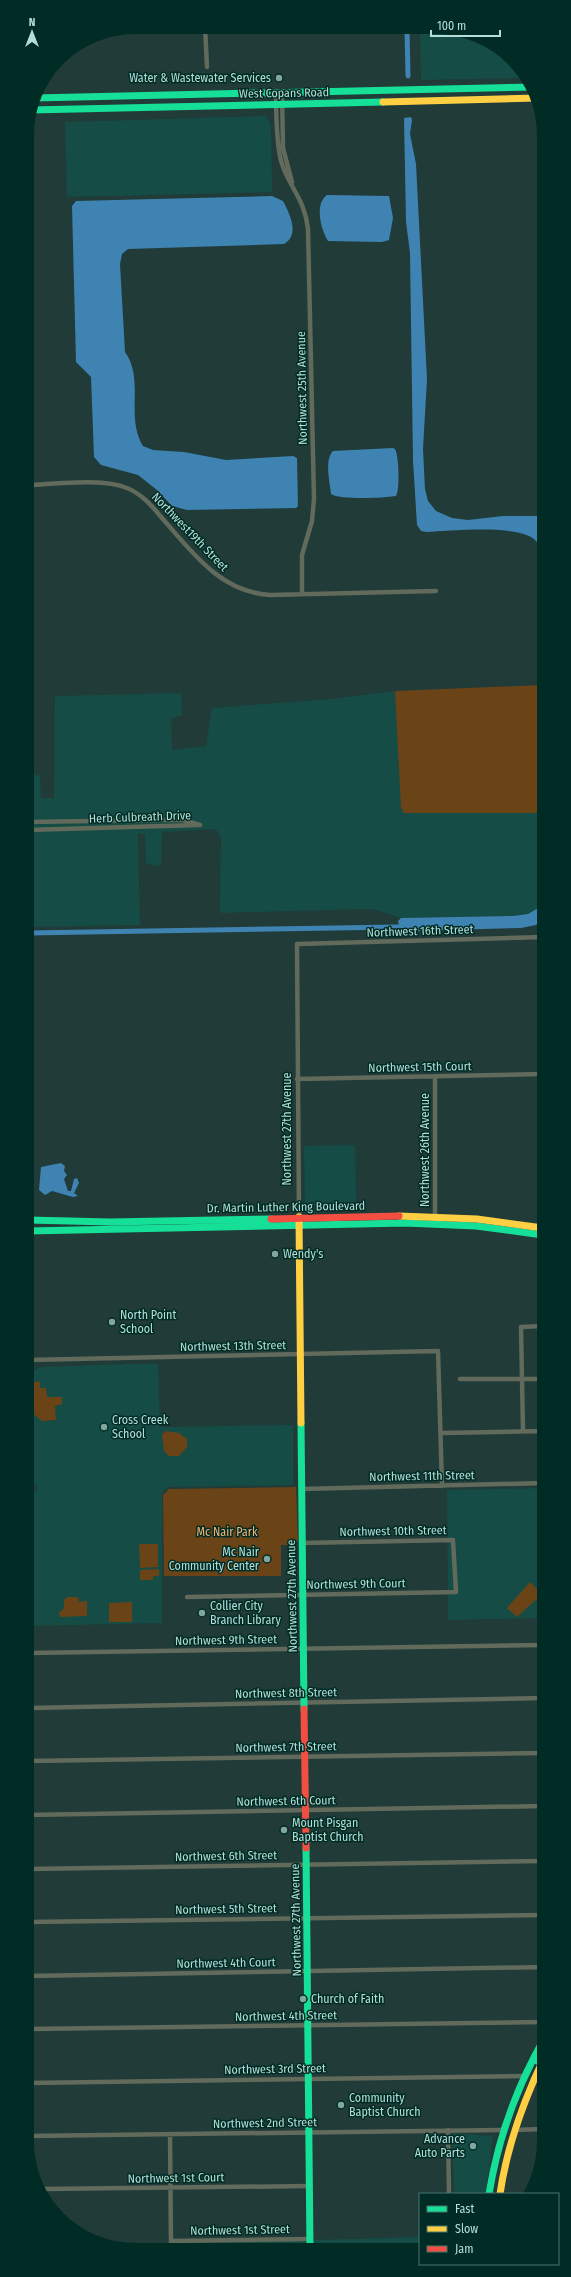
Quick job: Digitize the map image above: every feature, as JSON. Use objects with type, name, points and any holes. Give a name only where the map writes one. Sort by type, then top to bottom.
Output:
[{"type":"main road","name":"West Copans Road","points":[[41,98],[279,91],[526,87]]},
{"type":"main road","name":"West Copans Road","points":[[37,110],[530,98]]},
{"type":"main road","name":"Dr. Martin Luther King Boulevard","points":[[34,1220],[110,1222],[299,1217],[435,1220],[537,1234]]},
{"type":"main road","name":"Northwest 27th Avenue","points":[[299,1217],[299,1354],[306,1810],[310,2243]]},
{"type":"main road","name":"Dr. Martin Luther King Boulevard","points":[[34,1231],[154,1229],[480,1219],[537,1227]]},
{"type":"main road","points":[[154,1229],[183,1220]]},
{"type":"main road","points":[[124,1229],[129,1226],[155,1224],[157,1221]]},
{"type":"main road","points":[[530,1233],[537,1230]]},
{"type":"main road","points":[[489,2193],[502,2130],[523,2076],[537,2051]]},
{"type":"main road","points":[[535,2075],[537,2061]]},
{"type":"main road","points":[[500,2193],[505,2161],[514,2130],[537,2071]]},
{"type":"main road","points":[[512,2102],[514,2130]]},
{"type":"street","points":[[205,34],[207,67]]},
{"type":"street","name":"Northwest 25th Avenue","points":[[279,91],[279,155],[287,176],[293,184],[305,211],[308,229],[314,485],[313,514],[302,555],[302,594]]},
{"type":"street","name":"Northwest19th Street","points":[[34,485],[103,483],[128,488],[146,500],[206,566],[222,580],[238,588],[254,593],[302,594],[436,591]]},
{"type":"street","name":"Herb Culbreath Drive","points":[[34,822],[183,820],[200,825],[34,830]]},
{"type":"street","name":"Northwest 16th Street","points":[[297,944],[537,937]]},
{"type":"street","name":"Northwest 27th Avenue","points":[[297,944],[299,1217]]},
{"type":"street","name":"Northwest 15th Court","points":[[297,1079],[537,1074]]},
{"type":"street","name":"Northwest 26th Avenue","points":[[435,1076],[435,1220]]},
{"type":"street","points":[[523,1431],[521,1327],[537,1326]]},
{"type":"street","name":"Northwest 13th Street","points":[[34,1360],[438,1351],[441,1433]]},
{"type":"street","points":[[460,1379],[537,1379]]},
{"type":"street","points":[[442,1486],[441,1433],[537,1431]]},
{"type":"street","name":"Northwest 11th Street","points":[[301,1489],[537,1483]]},
{"type":"street","name":"Northwest 10th Street","points":[[302,1543],[453,1540],[455,1570]]},
{"type":"street","name":"Northwest 9th Court","points":[[187,1597],[456,1592],[455,1570]]},
{"type":"street","name":"Northwest 9th Street","points":[[34,1653],[537,1645]]},
{"type":"street","name":"Northwest 8th Street","points":[[34,1708],[537,1698]]},
{"type":"street","name":"Northwest 7th Street","points":[[34,1761],[537,1753]]},
{"type":"street","name":"Northwest 6th Court","points":[[34,1815],[537,1806]]},
{"type":"street","name":"Northwest 6th Street","points":[[34,1868],[537,1861]]},
{"type":"street","name":"Northwest 5th Street","points":[[34,1922],[537,1915]]},
{"type":"street","name":"Northwest 4th Court","points":[[34,1976],[537,1967]]},
{"type":"street","name":"Northwest 4th Street","points":[[34,2029],[537,2022]]},
{"type":"street","name":"Northwest 3rd Street","points":[[34,2083],[523,2076]]},
{"type":"street","points":[[514,2130],[537,2129]]},
{"type":"street","points":[[448,2130],[449,2193]]},
{"type":"street","name":"Northwest 2nd Street","points":[[34,2136],[502,2130]]},
{"type":"street","points":[[170,2134],[171,2241]]},
{"type":"street","name":"Northwest 1st Court","points":[[45,2189],[310,2186]]},
{"type":"street","name":"Northwest 1st Street","points":[[171,2241],[310,2239]]},
{"type":"shaded area","points":[[420,34],[450,35],[469,39],[481,44],[508,63],[520,78],[421,80]]},
{"type":"shaded area","points":[[265,116],[271,124],[272,192],[67,197],[65,122]]},
{"type":"shaded area","points":[[395,691],[404,813],[537,813],[537,909],[528,914],[513,916],[401,918],[372,909],[220,913],[221,838],[216,829],[162,832],[161,866],[146,864],[145,834],[138,834],[140,925],[34,927],[34,774],[40,776],[41,798],[54,798],[55,696],[181,693],[182,715],[171,719],[172,750],[206,746],[212,708],[331,699]]},
{"type":"shaded area","points":[[355,1145],[356,1206],[305,1207],[304,1146]]},
{"type":"shaded area","points":[[158,1364],[160,1427],[293,1425],[293,1485],[169,1487],[164,1490],[162,1494],[162,1623],[34,1626],[34,1492],[38,1488],[34,1484],[34,1370],[41,1367]]},
{"type":"shaded area","points":[[537,1488],[537,1618],[448,1620],[447,1490]]},
{"type":"shaded area","points":[[452,2133],[493,2136],[486,2193],[454,2193]]},
{"type":"shaded area","points":[[419,2237],[419,2243],[207,2243]]},
{"type":"green space","points":[[537,685],[537,813],[404,813],[401,808],[395,691]]},
{"type":"green space","points":[[34,1382],[40,1382],[40,1388],[46,1388],[47,1397],[62,1397],[62,1404],[55,1406],[56,1420],[42,1421],[34,1414]]},
{"type":"green space","points":[[165,1431],[179,1433],[187,1439],[187,1447],[179,1456],[169,1456],[164,1451],[162,1435]]},
{"type":"green space","name":"Mc Nair Park","points":[[296,1487],[298,1540],[294,1545],[281,1545],[281,1576],[164,1576],[163,1495],[169,1489]]},
{"type":"green space","points":[[139,1544],[158,1544],[158,1567],[140,1568]]},
{"type":"green space","points":[[159,1569],[159,1576],[153,1576],[153,1580],[140,1580],[140,1570]]},
{"type":"green space","points":[[530,1582],[537,1589],[537,1599],[517,1617],[507,1608]]},
{"type":"green space","points":[[67,1597],[78,1597],[79,1602],[87,1601],[87,1616],[60,1617],[59,1613],[64,1608],[64,1600]]},
{"type":"green space","points":[[132,1602],[132,1622],[109,1622],[109,1603]]},
{"type":"water","points":[[411,117],[412,120],[410,134],[416,164],[427,379],[423,449],[425,489],[428,501],[436,511],[452,518],[468,520],[503,516],[537,516],[537,542],[527,535],[515,532],[500,530],[467,530],[427,532],[421,531],[417,525],[413,461],[410,253],[406,222],[404,118]]},
{"type":"water","points":[[327,195],[389,196],[393,218],[389,240],[382,242],[328,241],[321,224],[320,217],[321,204]]},
{"type":"water","points":[[272,196],[283,201],[291,218],[293,230],[292,235],[284,244],[128,249],[122,254],[120,264],[125,352],[131,363],[134,374],[135,423],[143,446],[153,450],[184,452],[226,460],[293,456],[297,458],[298,506],[296,508],[187,510],[172,506],[157,490],[138,475],[101,465],[94,457],[91,377],[76,362],[72,206],[76,201]]},
{"type":"water","points":[[395,449],[398,465],[398,487],[396,496],[352,498],[331,494],[328,466],[330,455],[333,451]]},
{"type":"water","points":[[537,909],[537,924],[521,928],[410,931],[400,930],[398,921],[401,918],[513,916],[528,914]]},
{"type":"water","points":[[61,1163],[65,1166],[64,1171],[67,1175],[64,1179],[68,1191],[71,1191],[74,1179],[77,1178],[79,1183],[74,1193],[78,1196],[73,1197],[52,1191],[45,1195],[39,1190],[41,1167]]},
{"type":"waterway","points":[[407,34],[408,76]]},
{"type":"waterway","points":[[34,933],[398,927]]},
{"type":"traffic: fast","points":[[41,98],[526,87]]},
{"type":"traffic: fast","points":[[37,110],[383,102]]},
{"type":"traffic: fast","points":[[34,1220],[110,1222],[271,1219]]},
{"type":"traffic: fast","points":[[34,1231],[405,1223],[476,1226],[537,1234]]},
{"type":"traffic: fast","points":[[301,1423],[304,1709]]},
{"type":"traffic: fast","points":[[306,1848],[310,2243]]},
{"type":"traffic: fast","points":[[489,2193],[497,2153],[509,2114],[537,2052]]},
{"type":"traffic: slow","points":[[383,102],[530,98]]},
{"type":"traffic: slow","points":[[399,1216],[477,1219],[537,1227]]},
{"type":"traffic: slow","points":[[299,1217],[301,1423]]},
{"type":"traffic: slow","points":[[500,2193],[511,2141],[537,2073]]},
{"type":"traffic: jam","points":[[271,1219],[399,1216]]},
{"type":"traffic: jam","points":[[304,1709],[306,1848]]},
{"type":"place","name":"Water & Wastewater Services","points":[[279,78]]},
{"type":"place","name":"Wendy's","points":[[275,1254]]},
{"type":"place","name":"North Point School","points":[[112,1322]]},
{"type":"place","name":"Cross Creek School","points":[[104,1427]]},
{"type":"place","name":"Mc Nair Community Center","points":[[267,1559]]},
{"type":"place","name":"Collier City Branch Library","points":[[202,1613]]},
{"type":"place","name":"Mount Pisgan Baptist Church","points":[[284,1830]]},
{"type":"place","name":"Church of Faith","points":[[303,1999]]},
{"type":"place","name":"Community Baptist Church","points":[[341,2105]]},
{"type":"place","name":"Advance Auto Parts","points":[[473,2146]]}]
